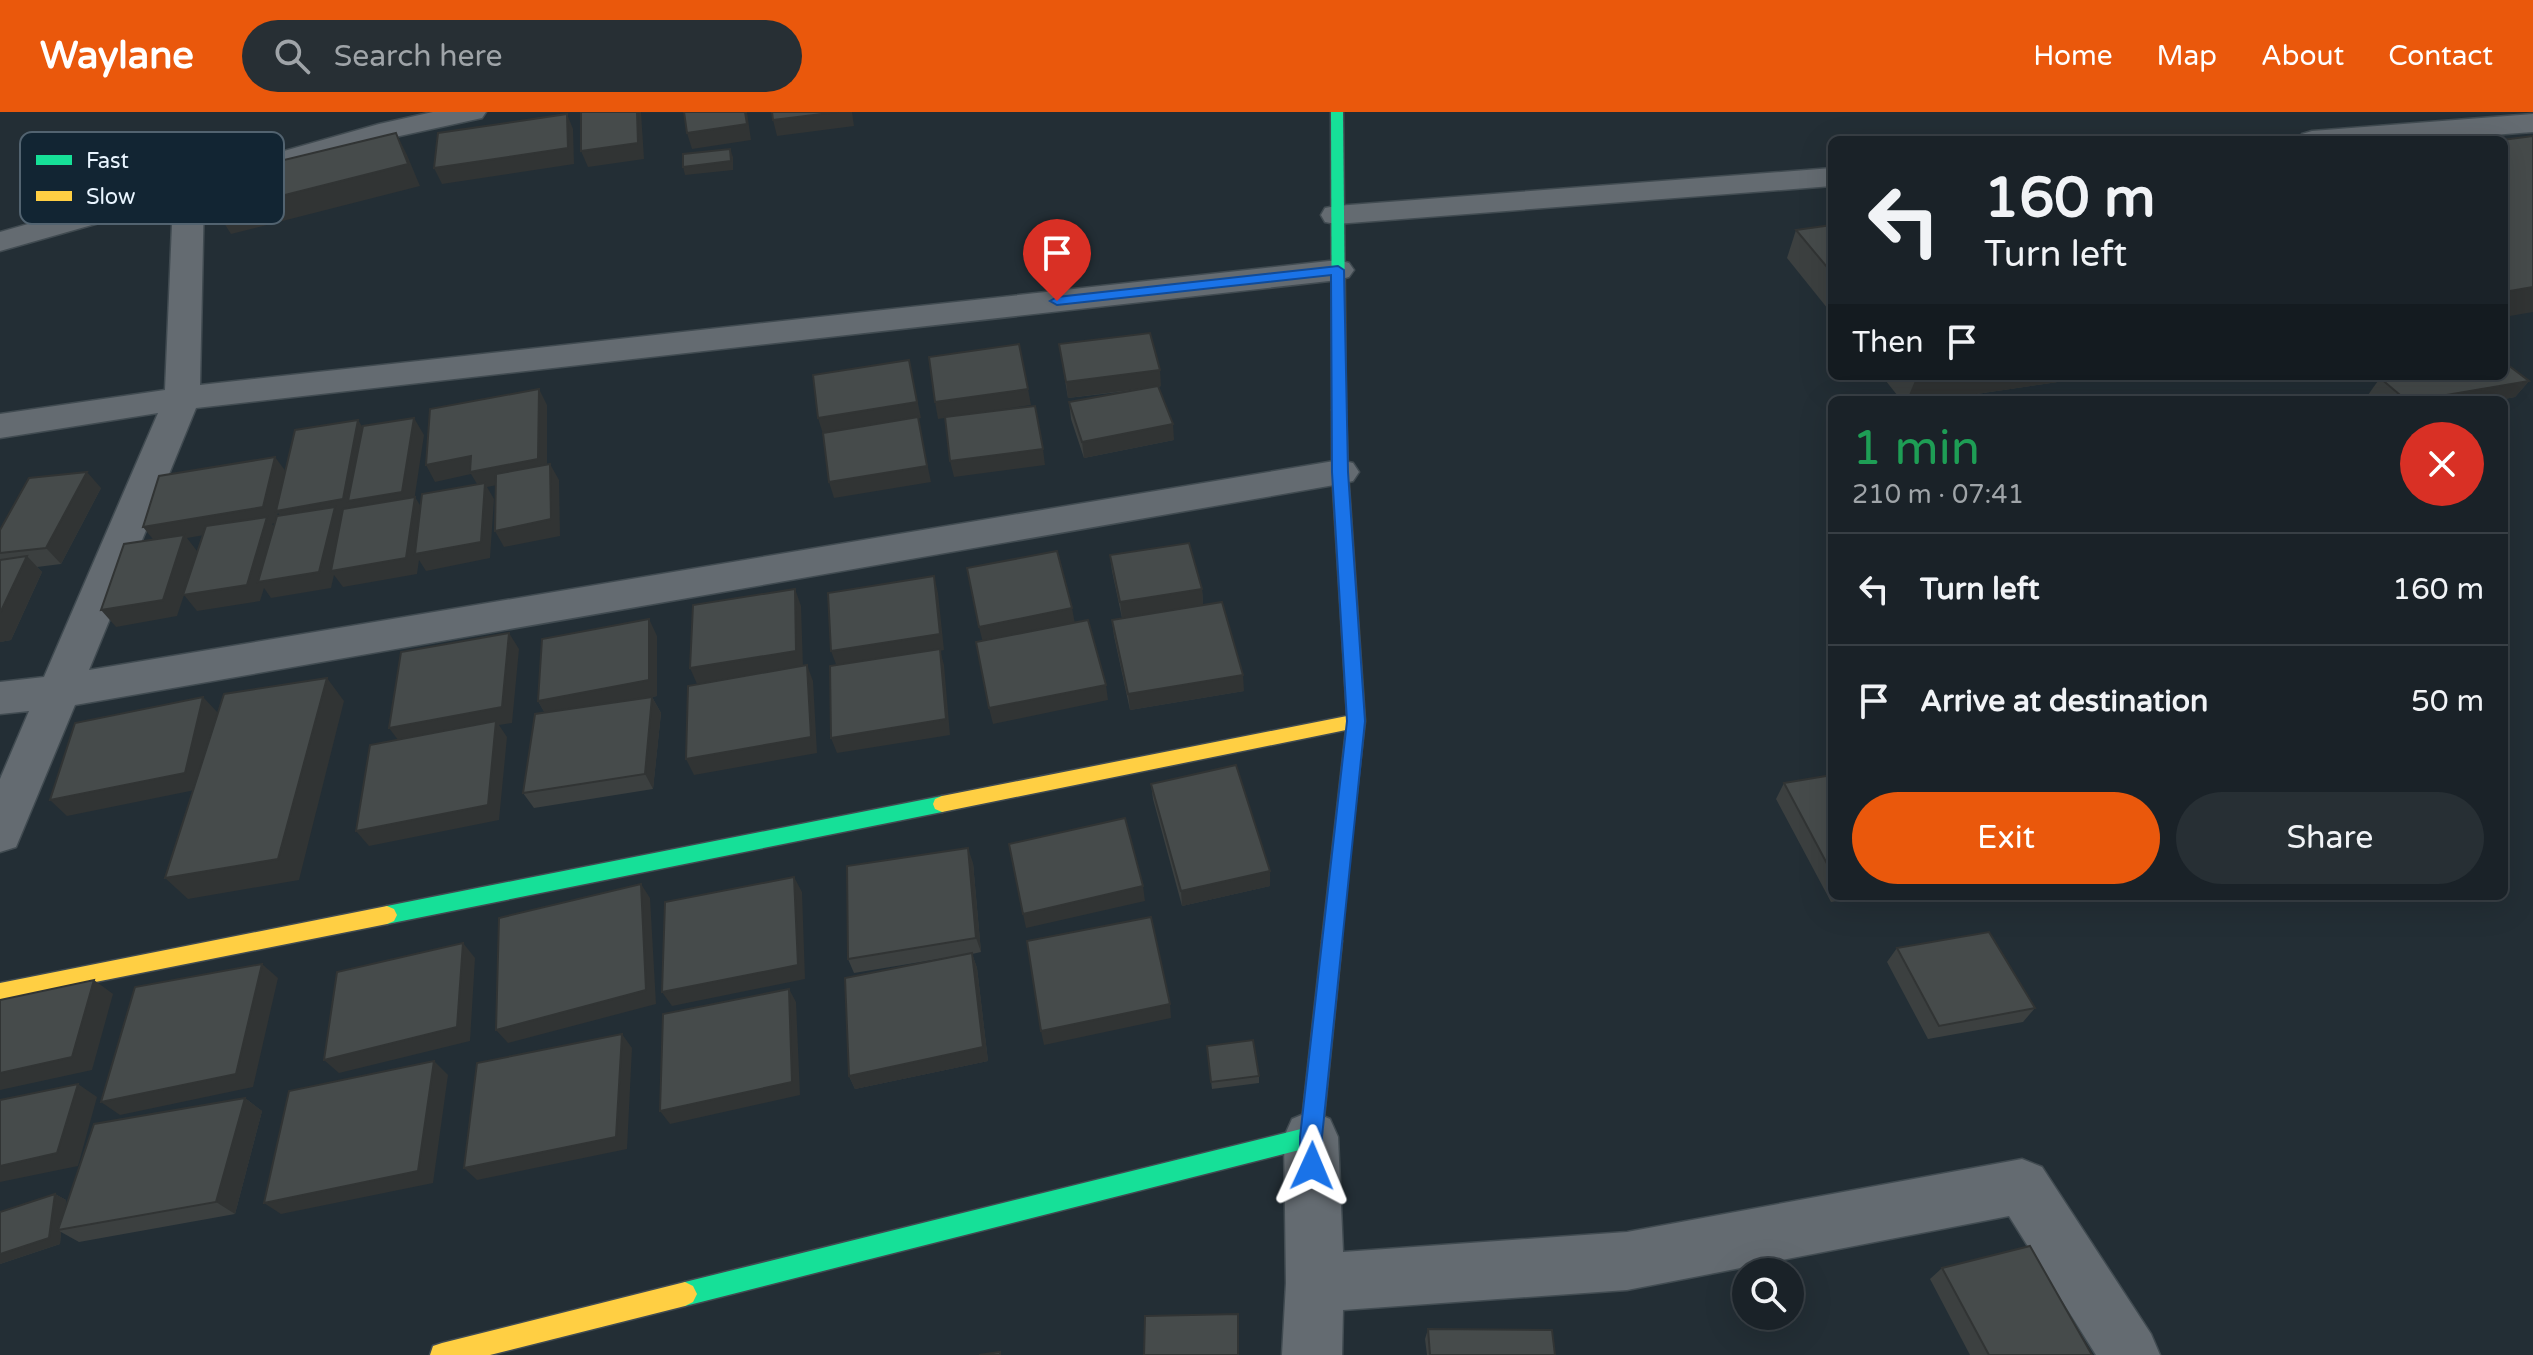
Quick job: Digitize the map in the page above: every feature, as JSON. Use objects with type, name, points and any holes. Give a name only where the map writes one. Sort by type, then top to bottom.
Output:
[{"type":"street","points":[[284,160],[389,130],[472,112]]},
{"type":"street","points":[[1312,1355],[1315,1283],[1311,1137],[1356,721],[1340,472],[1337,112]]},
{"type":"street","points":[[2364,136],[2533,123]]},
{"type":"street","points":[[1336,215],[1828,177]]},
{"type":"street","points":[[0,242],[63,224]]},
{"type":"street","points":[[0,833],[182,398],[188,224]]},
{"type":"street","points":[[0,426],[182,398],[1338,270]]},
{"type":"street","points":[[0,698],[58,692],[1340,472]]},
{"type":"street","points":[[0,992],[1356,721]]},
{"type":"street","points":[[442,1355],[1311,1137]]},
{"type":"street","points":[[1315,1283],[1627,1261],[2022,1186],[2130,1355]]},
{"type":"building","points":[[581,112],[637,112],[638,143],[581,151]]},
{"type":"building","points":[[684,112],[745,112],[747,124],[687,133]]},
{"type":"building","points":[[772,112],[838,112],[773,120]]},
{"type":"building","points":[[567,114],[568,148],[434,168],[438,133]]},
{"type":"building","points":[[396,133],[408,164],[284,195],[284,160]]},
{"type":"building","points":[[2533,136],[2533,287],[2508,291],[2508,139]]},
{"type":"building","points":[[730,149],[731,161],[683,167],[683,154]]},
{"type":"building","points":[[1828,226],[1828,268],[1796,230]]},
{"type":"building","points":[[1150,333],[1160,370],[1066,382],[1059,344]]},
{"type":"building","points":[[1019,344],[1028,389],[935,402],[929,357]]},
{"type":"building","points":[[909,360],[917,402],[818,418],[813,375]]},
{"type":"building","points":[[2508,365],[2529,381],[2441,396],[2401,396],[2382,380],[2508,380]]},
{"type":"building","points":[[1158,386],[1173,424],[1082,442],[1069,402]]},
{"type":"building","points":[[539,389],[538,459],[470,472],[471,456],[426,465],[430,409]]},
{"type":"building","points":[[1035,406],[1043,449],[950,461],[945,417]]},
{"type":"building","points":[[918,417],[927,466],[829,482],[823,433]]},
{"type":"building","points":[[414,418],[402,492],[348,501],[363,426]]},
{"type":"building","points":[[358,420],[343,499],[276,511],[295,430]]},
{"type":"building","points":[[275,457],[263,507],[143,527],[159,476]]},
{"type":"building","points":[[550,464],[551,519],[495,531],[496,474]]},
{"type":"building","points":[[87,472],[46,548],[0,553],[0,530],[29,478]]},
{"type":"building","points":[[485,483],[481,542],[415,554],[422,494]]},
{"type":"building","points":[[415,497],[406,558],[331,571],[343,509]]},
{"type":"building","points":[[335,507],[319,572],[258,582],[277,516]]},
{"type":"building","points":[[267,517],[247,585],[183,595],[206,526]]},
{"type":"building","points":[[184,535],[163,600],[101,610],[124,544]]},
{"type":"building","points":[[1189,543],[1202,589],[1120,602],[1110,555]]},
{"type":"building","points":[[1057,551],[1072,608],[979,627],[967,568]]},
{"type":"building","points":[[27,556],[0,613],[0,560]]},
{"type":"building","points":[[934,576],[940,634],[831,651],[828,593]]},
{"type":"building","points":[[795,589],[796,651],[690,668],[693,605]]},
{"type":"building","points":[[1222,602],[1243,675],[1128,694],[1112,620]]},
{"type":"building","points":[[649,619],[649,680],[538,701],[542,639]]},
{"type":"building","points":[[1088,620],[1106,685],[989,708],[976,642]]},
{"type":"building","points":[[509,633],[502,707],[389,728],[401,652]]},
{"type":"building","points":[[940,649],[946,719],[831,738],[830,666]]},
{"type":"building","points":[[807,665],[811,737],[686,759],[688,686]]},
{"type":"building","points":[[327,678],[278,859],[165,878],[224,694]]},
{"type":"building","points":[[203,697],[185,773],[50,800],[75,723]]},
{"type":"building","points":[[652,697],[645,774],[523,793],[535,714]]},
{"type":"building","points":[[496,721],[488,805],[356,831],[370,745]]},
{"type":"building","points":[[1236,765],[1270,871],[1181,891],[1151,784]]},
{"type":"building","points":[[1828,776],[1828,866],[1784,783]]},
{"type":"building","points":[[1125,818],[1143,886],[1023,914],[1009,844]]},
{"type":"building","points":[[968,848],[976,938],[848,959],[847,866]]},
{"type":"building","points":[[794,877],[798,965],[662,992],[665,902]]},
{"type":"building","points":[[641,884],[646,990],[496,1030],[499,918]]},
{"type":"building","points":[[1151,917],[1170,1004],[1041,1031],[1027,941]]},
{"type":"building","points":[[1989,932],[2035,1008],[1939,1026],[1897,948]]},
{"type":"building","points":[[463,943],[457,1027],[324,1060],[337,972]]},
{"type":"building","points":[[972,953],[983,1047],[849,1076],[845,978]]},
{"type":"building","points":[[262,964],[236,1074],[101,1102],[135,987]]},
{"type":"building","points":[[94,980],[72,1057],[0,1073],[0,1000]]},
{"type":"building","points":[[789,989],[792,1082],[660,1111],[663,1014]]},
{"type":"building","points":[[622,1034],[616,1137],[464,1168],[477,1063]]},
{"type":"building","points":[[1253,1040],[1259,1076],[1211,1082],[1207,1046]]},
{"type":"building","points":[[434,1061],[418,1171],[264,1203],[289,1091]]},
{"type":"building","points":[[78,1084],[57,1153],[0,1166],[0,1100]]},
{"type":"building","points":[[245,1098],[216,1202],[58,1230],[94,1124]]},
{"type":"building","points":[[55,1194],[49,1238],[0,1254],[0,1212]]},
{"type":"building","points":[[2030,1246],[2092,1355],[1989,1355],[1942,1268]]},
{"type":"building","points":[[1238,1314],[1238,1355],[1144,1355],[1145,1316]]},
{"type":"building","points":[[1428,1329],[1552,1330],[1555,1355],[1430,1355]]},
{"type":"traffic: fast","points":[[1337,112],[1339,410]]},
{"type":"traffic: fast","points":[[387,915],[942,804]]},
{"type":"traffic: fast","points":[[685,1294],[1311,1137],[1332,941]]},
{"type":"traffic: slow","points":[[1332,941],[1356,721],[1339,410]]},
{"type":"traffic: slow","points":[[942,804],[1356,721]]},
{"type":"traffic: slow","points":[[0,992],[387,915]]},
{"type":"traffic: slow","points":[[442,1355],[685,1294]]},
{"type":"route","points":[[1057,301],[1338,270],[1340,472],[1356,721],[1311,1137],[1312,1166]]}]
